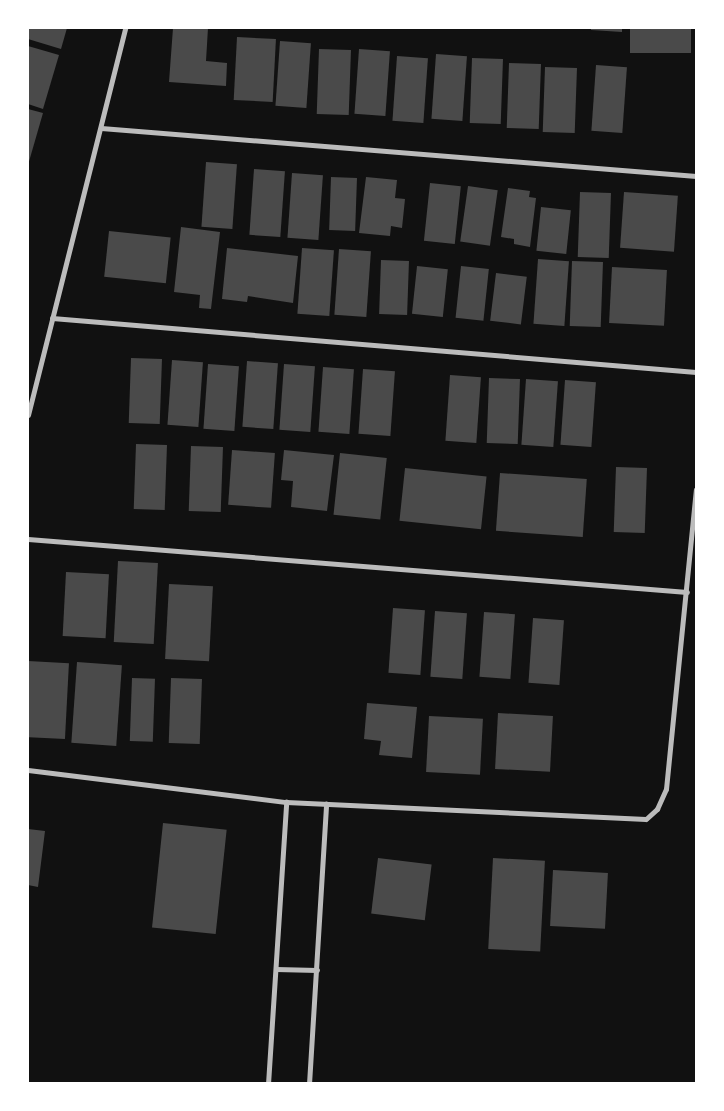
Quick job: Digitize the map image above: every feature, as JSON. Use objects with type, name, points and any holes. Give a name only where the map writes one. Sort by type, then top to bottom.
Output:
[{"type":"street","points":[[28,415],[125,28]]},
{"type":"street","points":[[101,128],[696,176]]},
{"type":"street","points":[[52,318],[696,372]]},
{"type":"street","points":[[28,770],[286,802],[640,821],[646,819],[657,809],[666,789],[696,490]]},
{"type":"street","points":[[28,539],[687,592]]},
{"type":"street","points":[[268,1084],[286,802]]},
{"type":"street","points":[[309,1084],[326,804]]},
{"type":"street","points":[[276,969],[317,970]]},
{"type":"building","points":[[28,28],[67,28],[61,49],[28,39]]},
{"type":"building","points":[[173,28],[208,28],[206,61],[227,63],[226,86],[169,82]]},
{"type":"building","points":[[591,28],[622,28],[622,32],[591,30]]},
{"type":"building","points":[[630,28],[691,28],[691,53],[630,53]]},
{"type":"building","points":[[237,37],[276,39],[273,102],[234,100]]},
{"type":"building","points":[[280,41],[311,43],[306,108],[275,106]]},
{"type":"building","points":[[28,46],[59,55],[43,109],[28,104]]},
{"type":"building","points":[[319,49],[351,50],[349,115],[317,114]]},
{"type":"building","points":[[359,49],[390,51],[385,116],[354,114]]},
{"type":"building","points":[[436,54],[467,56],[462,121],[431,119]]},
{"type":"building","points":[[397,56],[428,58],[423,123],[392,121]]},
{"type":"building","points":[[472,58],[503,59],[501,124],[470,123]]},
{"type":"building","points":[[509,63],[541,64],[539,129],[507,128]]},
{"type":"building","points":[[596,65],[627,67],[622,133],[591,131]]},
{"type":"building","points":[[545,67],[577,68],[575,133],[543,132]]},
{"type":"building","points":[[28,109],[43,113],[28,165]]},
{"type":"building","points":[[206,162],[237,164],[232,229],[201,227]]},
{"type":"building","points":[[254,169],[285,171],[280,237],[249,235]]},
{"type":"building","points":[[292,173],[323,175],[318,240],[287,238]]},
{"type":"building","points":[[331,177],[357,178],[355,231],[329,230]]},
{"type":"building","points":[[366,177],[397,180],[395,198],[405,199],[402,228],[391,226],[390,236],[359,233]]},
{"type":"building","points":[[430,183],[461,186],[455,244],[424,241]]},
{"type":"building","points":[[468,186],[498,190],[490,246],[460,241]]},
{"type":"building","points":[[508,188],[530,191],[529,197],[536,198],[530,247],[514,244],[514,239],[501,237]]},
{"type":"building","points":[[580,192],[611,193],[609,258],[578,257]]},
{"type":"building","points":[[624,192],[678,196],[674,252],[620,248]]},
{"type":"building","points":[[541,207],[571,210],[566,254],[536,251]]},
{"type":"building","points":[[181,227],[220,232],[211,309],[199,308],[200,295],[174,292]]},
{"type":"building","points":[[109,231],[171,237],[166,283],[104,277]]},
{"type":"building","points":[[227,248],[298,256],[293,303],[248,296],[247,302],[222,299]]},
{"type":"building","points":[[302,248],[334,250],[329,316],[297,314]]},
{"type":"building","points":[[339,249],[371,251],[366,317],[334,315]]},
{"type":"building","points":[[538,259],[569,261],[564,326],[533,324]]},
{"type":"building","points":[[381,260],[409,261],[407,315],[379,314]]},
{"type":"building","points":[[572,261],[603,262],[601,327],[570,326]]},
{"type":"building","points":[[417,266],[448,269],[443,317],[412,314]]},
{"type":"building","points":[[461,266],[489,269],[483,321],[456,318]]},
{"type":"building","points":[[612,267],[667,270],[664,326],[609,323]]},
{"type":"building","points":[[496,273],[527,277],[521,324],[490,321]]},
{"type":"building","points":[[131,358],[162,359],[160,424],[129,423]]},
{"type":"building","points":[[172,360],[203,362],[198,427],[167,425]]},
{"type":"building","points":[[247,361],[278,363],[273,429],[242,427]]},
{"type":"building","points":[[208,364],[239,366],[234,431],[203,429]]},
{"type":"building","points":[[284,364],[315,366],[310,432],[279,430]]},
{"type":"building","points":[[323,367],[354,369],[349,434],[318,432]]},
{"type":"building","points":[[363,369],[395,371],[390,436],[358,434]]},
{"type":"building","points":[[450,375],[481,377],[476,443],[445,441]]},
{"type":"building","points":[[489,378],[520,379],[518,444],[487,443]]},
{"type":"building","points":[[526,379],[558,381],[553,447],[521,445]]},
{"type":"building","points":[[565,380],[596,382],[591,447],[560,445]]},
{"type":"building","points":[[136,444],[167,445],[165,510],[134,509]]},
{"type":"building","points":[[191,446],[223,447],[221,512],[189,511]]},
{"type":"building","points":[[232,450],[275,453],[271,508],[228,505]]},
{"type":"building","points":[[284,450],[334,455],[327,511],[291,507],[293,481],[281,480]]},
{"type":"building","points":[[340,453],[387,458],[380,520],[334,515]]},
{"type":"building","points":[[616,467],[647,468],[645,533],[614,532]]},
{"type":"building","points":[[405,468],[487,477],[481,529],[399,521]]},
{"type":"building","points":[[500,473],[587,479],[583,537],[496,531]]},
{"type":"building","points":[[118,561],[158,563],[154,644],[114,642]]},
{"type":"building","points":[[66,572],[109,574],[106,638],[63,636]]},
{"type":"building","points":[[169,584],[213,586],[209,661],[165,659]]},
{"type":"building","points":[[393,608],[425,610],[420,675],[388,673]]},
{"type":"building","points":[[435,611],[467,613],[462,679],[430,677]]},
{"type":"building","points":[[484,612],[515,614],[510,679],[479,677]]},
{"type":"building","points":[[533,618],[564,620],[559,685],[528,683]]},
{"type":"building","points":[[28,661],[69,663],[65,739],[28,737]]},
{"type":"building","points":[[77,662],[122,665],[116,746],[71,743]]},
{"type":"building","points":[[132,678],[155,679],[153,742],[130,741]]},
{"type":"building","points":[[171,678],[202,679],[200,744],[169,743]]},
{"type":"building","points":[[367,703],[417,707],[412,758],[379,755],[381,741],[364,739]]},
{"type":"building","points":[[498,713],[553,716],[550,772],[495,769]]},
{"type":"building","points":[[429,716],[483,719],[480,775],[426,772]]},
{"type":"building","points":[[163,823],[227,830],[216,934],[152,927]]},
{"type":"building","points":[[28,829],[45,831],[38,887],[28,885]]},
{"type":"building","points":[[378,858],[432,865],[425,920],[371,914]]},
{"type":"building","points":[[493,858],[545,861],[540,952],[488,949]]},
{"type":"building","points":[[553,870],[608,873],[605,929],[550,926]]}]
